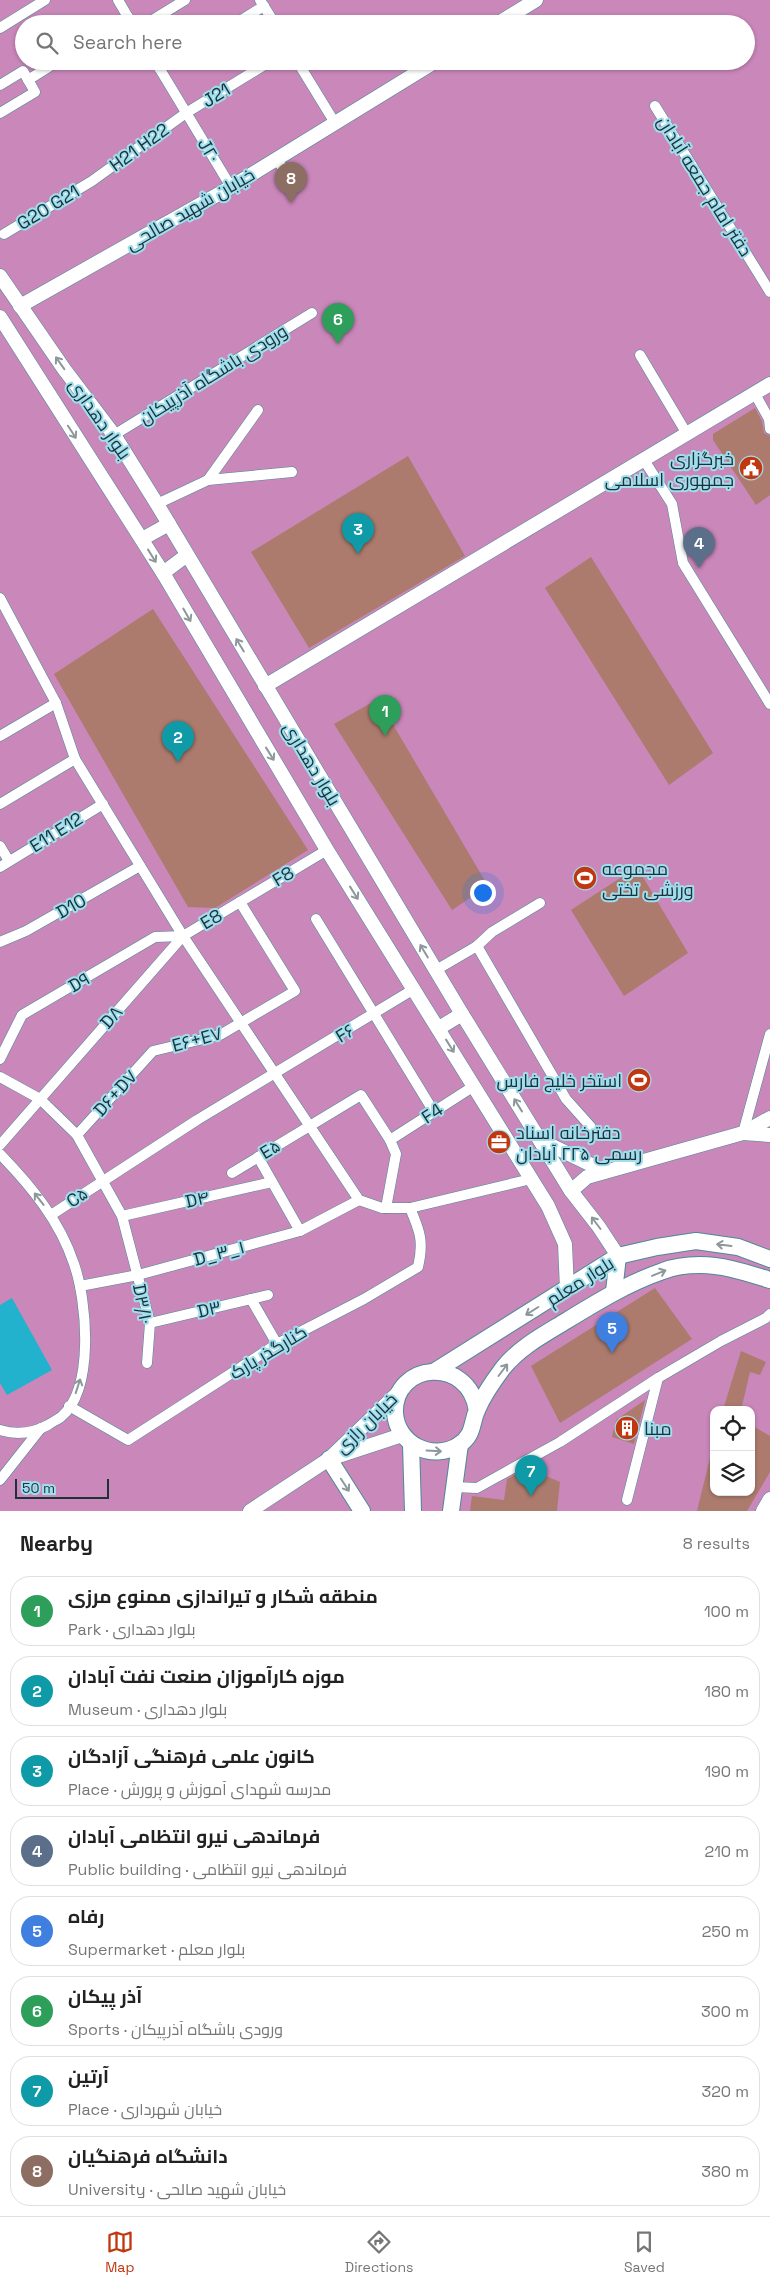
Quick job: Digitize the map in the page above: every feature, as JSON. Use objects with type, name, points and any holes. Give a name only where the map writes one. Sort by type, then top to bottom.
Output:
[{"type":"main road","points":[[512,15],[536,0]]},
{"type":"main road","name":"خیابان شهید صالحی","points":[[20,306],[231,187],[421,70]]},
{"type":"main road","name":"بلوار دهداری","points":[[0,276],[114,435],[462,1014],[571,1191],[599,1227],[618,1256]]},
{"type":"main road","name":"بلوار دهداری","points":[[0,316],[163,572],[327,850],[548,1206],[565,1244],[567,1289]]},
{"type":"main road","points":[[265,686],[770,384]]},
{"type":"main road","points":[[142,540],[169,524]]},
{"type":"main road","points":[[163,572],[187,555]]},
{"type":"main road","points":[[439,1028],[462,1014]]},
{"type":"main road","points":[[571,1191],[587,1176],[743,1133],[770,1118]]},
{"type":"main road","points":[[743,1133],[770,1135]]},
{"type":"main road","points":[[539,1139],[604,1171]]},
{"type":"main road","name":"بلوار معلم","points":[[436,1370],[618,1256],[656,1247],[696,1242],[738,1247],[770,1259]]},
{"type":"main road","points":[[614,1292],[618,1274],[618,1256]]},
{"type":"main road","name":"بلوار معلم","points":[[476,1411],[504,1368],[525,1346],[614,1292],[665,1270],[699,1265],[732,1269],[770,1280]]},
{"type":"main road","points":[[407,1439],[428,1451],[450,1450],[460,1444],[469,1435],[475,1423],[476,1411],[475,1400],[464,1382],[456,1376],[436,1370],[417,1376],[403,1388],[397,1399],[395,1411],[397,1423],[407,1439],[413,1511]]},
{"type":"main road","name":"خیابان رازی","points":[[250,1511],[329,1459],[403,1388]]},
{"type":"main road","name":"خیابان رازی","points":[[329,1459],[407,1439]]},
{"type":"main road","points":[[451,1511],[460,1444]]},
{"type":"main road","points":[[329,1459],[362,1511]]},
{"type":"main road","points":[[764,1511],[770,1499]]},
{"type":"street","points":[[21,15],[45,0]]},
{"type":"street","points":[[118,0],[127,15]]},
{"type":"street","points":[[161,15],[185,0]]},
{"type":"street","points":[[247,15],[262,3],[269,15]]},
{"type":"street","points":[[1,27],[15,18]]},
{"type":"street","points":[[0,85],[37,70]]},
{"type":"street","name":"J۲۰","points":[[160,70],[231,187]]},
{"type":"street","name":"J21","points":[[186,113],[256,70]]},
{"type":"street","points":[[303,70],[335,123]]},
{"type":"street","points":[[0,114],[35,92],[26,75]]},
{"type":"street","name":"دفتر امام جمعه آبادان","points":[[655,106],[770,292]]},
{"type":"street","name":"H21 H22","points":[[92,181],[186,113]]},
{"type":"street","points":[[276,159],[298,187]]},
{"type":"street","name":"G20 G21","points":[[4,234],[92,181]]},
{"type":"street","name":"ورودی باشگاه آذرپیکان","points":[[114,435],[312,313]]},
{"type":"street","points":[[640,355],[687,434]]},
{"type":"street","points":[[754,394],[770,419],[770,429]]},
{"type":"street","points":[[208,480],[258,410]]},
{"type":"street","points":[[644,460],[672,504],[682,562],[770,704]]},
{"type":"street","points":[[157,504],[208,480],[292,472]]},
{"type":"street","points":[[0,598],[3,609],[56,703],[75,759],[183,936],[359,1200],[386,1208],[410,1208],[531,1178]]},
{"type":"street","points":[[0,736],[56,703]]},
{"type":"street","points":[[0,804],[75,759]]},
{"type":"street","name":"E11 E12","points":[[4,864],[103,804]]},
{"type":"street","points":[[0,846],[4,864]]},
{"type":"street","name":"F8","points":[[240,902],[327,850]]},
{"type":"street","name":"D10","points":[[0,942],[26,931],[140,866]]},
{"type":"street","name":"E8","points":[[183,936],[240,902]]},
{"type":"street","name":"E۶+E۷","points":[[153,1051],[220,1035],[295,991],[240,902]]},
{"type":"street","points":[[436,970],[477,946],[492,932],[540,903]]},
{"type":"street","points":[[316,919],[434,1112]]},
{"type":"street","name":"D۹","points":[[0,1059],[22,1015],[155,937],[183,936]]},
{"type":"street","name":"D۸","points":[[0,1145],[183,936]]},
{"type":"street","points":[[477,946],[566,1099],[591,1127]]},
{"type":"street","name":"F۶","points":[[103,1180],[414,989]]},
{"type":"street","points":[[743,1133],[770,1034]]},
{"type":"street","name":"D۶+D۷","points":[[77,1135],[153,1051]]},
{"type":"street","name":"D۳/۱۰","points":[[0,1077],[40,1099],[77,1135],[122,1216],[150,1323],[146,1363]]},
{"type":"street","name":"F4","points":[[390,1140],[474,1086]]},
{"type":"street","name":"E۵","points":[[232,1172],[361,1094],[390,1140]]},
{"type":"street","points":[[386,1208],[396,1154],[390,1140]]},
{"type":"street","points":[[0,1154],[23,1178],[51,1215],[74,1263],[80,1286],[86,1359],[75,1397],[62,1417],[41,1428],[16,1433],[0,1430]]},
{"type":"street","points":[[258,1157],[300,1231]]},
{"type":"street","name":"C۵","points":[[51,1215],[103,1180]]},
{"type":"street","name":"D۴","points":[[122,1216],[272,1182]]},
{"type":"street","name":"D_۳_۱","points":[[80,1286],[138,1275],[300,1231],[359,1200]]},
{"type":"street","name":"کنارگذر پارک","points":[[69,1406],[128,1440],[277,1344],[364,1299],[418,1266],[422,1247],[420,1229],[410,1208]]},
{"type":"street","name":"D۳","points":[[150,1323],[268,1295]]},
{"type":"street","points":[[251,1299],[277,1344]]},
{"type":"street","points":[[455,1487],[476,1488],[495,1478],[560,1442],[658,1378],[770,1314]]},
{"type":"street","points":[[627,1500],[658,1378]]},
{"type":"street","points":[[0,1480],[41,1428]]},
{"type":"shaded area","points":[[0,0],[770,0],[770,1511],[0,1511]]},
{"type":"water","points":[[12,1298],[52,1370],[7,1395],[0,1383],[0,1305]]},
{"type":"building","name":"خبرگزاری جمهوری اسلامی","points":[[755,408],[762,421],[764,433],[770,436],[770,495],[756,505],[713,440],[713,434]]},
{"type":"building","points":[[408,456],[465,556],[309,648],[251,552]]},
{"type":"building","points":[[591,557],[713,753],[669,785],[545,588]]},
{"type":"building","points":[[153,609],[308,850],[215,908],[188,907],[54,674]]},
{"type":"building","points":[[378,699],[488,886],[452,910],[334,724]]},
{"type":"building","points":[[637,867],[688,953],[624,996],[571,910]]},
{"type":"building","points":[[655,1288],[692,1339],[560,1423],[531,1366]]},
{"type":"building","points":[[741,1351],[766,1362],[760,1375],[750,1372],[742,1406],[724,1406]]},
{"type":"building","name":"مبنا","points":[[645,1400],[634,1444],[612,1437],[616,1420]]},
{"type":"building","points":[[755,1427],[770,1436],[770,1472],[747,1511],[697,1511],[710,1458],[710,1496],[755,1496]]},
{"type":"building","points":[[527,1468],[560,1482],[557,1511],[470,1511],[472,1496],[504,1500],[507,1479]]},
{"type":"place","name":"دانشگاه فرهنگیان","points":[[291,203]]},
{"type":"place","name":"آذر پیکان","points":[[338,344]]},
{"type":"place","name":"خبرگزاری جمهوری اسلامی","points":[[751,468]]},
{"type":"place","name":"کانون علمی فرهنگی آزادگان","points":[[358,554]]},
{"type":"place","name":"فرماندهی نیرو انتظامی آبادان","points":[[699,568]]},
{"type":"place","name":"منطقه شکار و تیراندازی ممنوع مرزی","points":[[385,736]]},
{"type":"place","name":"موزه کارآموزان صنعت نفت آبادان","points":[[178,762]]},
{"type":"place","name":"مجموعه ورزشی تختی","points":[[585,878]]},
{"type":"place","name":"استخر خلیج فارس","points":[[639,1080]]},
{"type":"place","name":"دفترخانه اسناد رسمی ۲۲۵ آبادان","points":[[499,1142]]},
{"type":"place","name":"رفاه","points":[[612,1353]]},
{"type":"place","name":"مبنا","points":[[627,1428]]},
{"type":"place","name":"آرتین","points":[[531,1496]]}]
